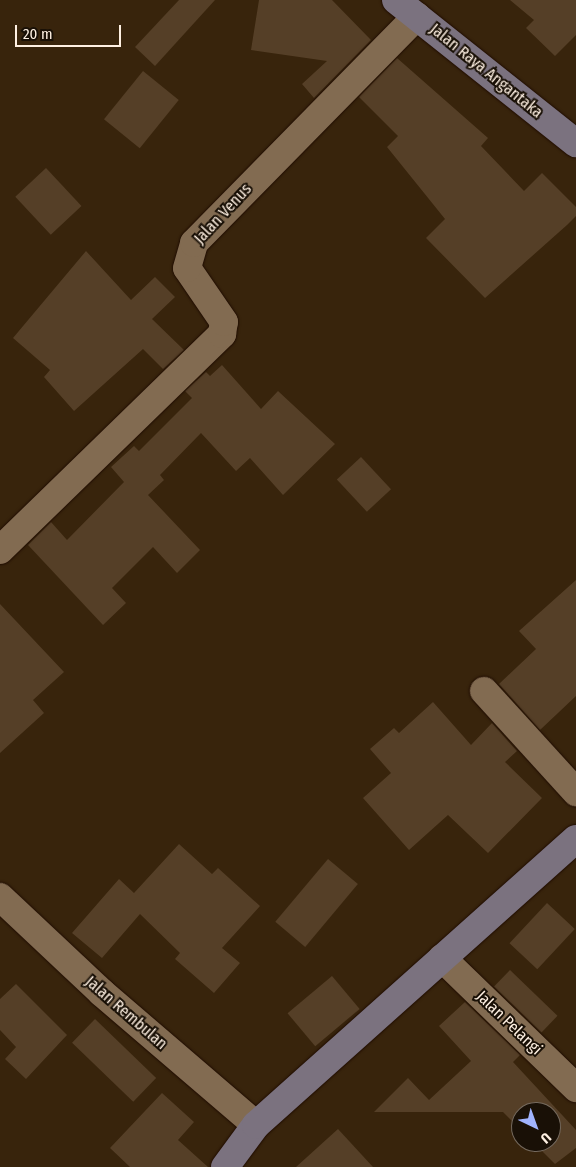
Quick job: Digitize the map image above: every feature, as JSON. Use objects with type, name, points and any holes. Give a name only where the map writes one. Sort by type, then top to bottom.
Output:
[{"type":"main road","name":"Jalan Raya Angantaka","points":[[406,8],[576,143]]},
{"type":"main road","points":[[225,1167],[256,1124],[576,839]]},
{"type":"street","name":"Jalan Venus","points":[[0,550],[222,334],[224,322],[187,268],[194,243],[406,8]]},
{"type":"street","points":[[484,691],[576,792]]},
{"type":"street","name":"Jalan Rembulan","points":[[0,897],[101,992],[256,1124]]},
{"type":"street","name":"Jalan Pelangi","points":[[442,958],[576,1088]]},
{"type":"building","points":[[179,0],[215,0],[155,66],[135,47]]},
{"type":"building","points":[[259,0],[332,0],[371,40],[314,98],[302,84],[327,61],[251,50]]},
{"type":"building","points":[[510,0],[576,0],[576,35],[555,56],[526,28],[534,20]]},
{"type":"building","points":[[397,58],[488,138],[481,146],[524,191],[542,173],[576,207],[576,216],[567,225],[485,298],[426,238],[445,219],[387,147],[398,136],[359,97]]},
{"type":"building","points":[[143,71],[179,100],[140,148],[104,119]]},
{"type":"building","points":[[46,168],[81,206],[51,235],[15,197]]},
{"type":"building","points":[[86,251],[131,300],[155,277],[175,297],[152,319],[184,350],[163,369],[143,349],[74,411],[44,377],[50,370],[13,338]]},
{"type":"building","points":[[222,365],[261,409],[278,391],[335,444],[283,495],[250,458],[236,471],[201,433],[160,475],[164,480],[148,495],[200,550],[177,573],[153,547],[112,588],[126,603],[103,625],[28,545],[51,522],[67,540],[124,482],[111,467],[134,446],[139,451],[192,398],[185,391],[206,372],[210,376]]},
{"type":"building","points":[[361,457],[391,489],[367,512],[337,480]]},
{"type":"building","points":[[576,580],[576,696],[540,730],[499,684],[536,649],[519,631]]},
{"type":"building","points":[[0,604],[64,672],[33,700],[44,713],[0,753]]},
{"type":"building","points":[[433,702],[471,745],[492,723],[517,751],[505,762],[542,798],[488,853],[448,815],[409,850],[363,798],[391,773],[370,749],[394,728],[399,733]]},
{"type":"building","points":[[179,844],[212,874],[218,868],[260,906],[222,948],[240,963],[214,993],[175,959],[180,953],[140,914],[102,958],[72,933],[119,879],[134,893]]},
{"type":"building","points":[[328,859],[358,884],[305,947],[275,922]]},
{"type":"building","points":[[547,903],[575,929],[537,969],[509,943]]},
{"type":"building","points":[[510,970],[557,1016],[541,1032],[494,987]]},
{"type":"building","points":[[332,976],[360,1009],[315,1046],[288,1013]]},
{"type":"building","points":[[16,984],[67,1035],[26,1079],[5,1059],[16,1047],[0,1030],[0,999]]},
{"type":"building","points":[[465,1002],[520,1055],[513,1062],[550,1102],[511,1102],[511,1120],[503,1112],[374,1112],[408,1078],[429,1100],[471,1061],[439,1026]]},
{"type":"building","points":[[95,1019],[156,1078],[133,1102],[72,1043]]},
{"type":"building","points":[[162,1093],[194,1122],[178,1140],[208,1167],[130,1167],[110,1148]]},
{"type":"building","points":[[561,1114],[576,1130],[576,1148],[555,1164],[543,1152],[561,1152]]},
{"type":"building","points":[[338,1129],[373,1167],[296,1167]]}]
